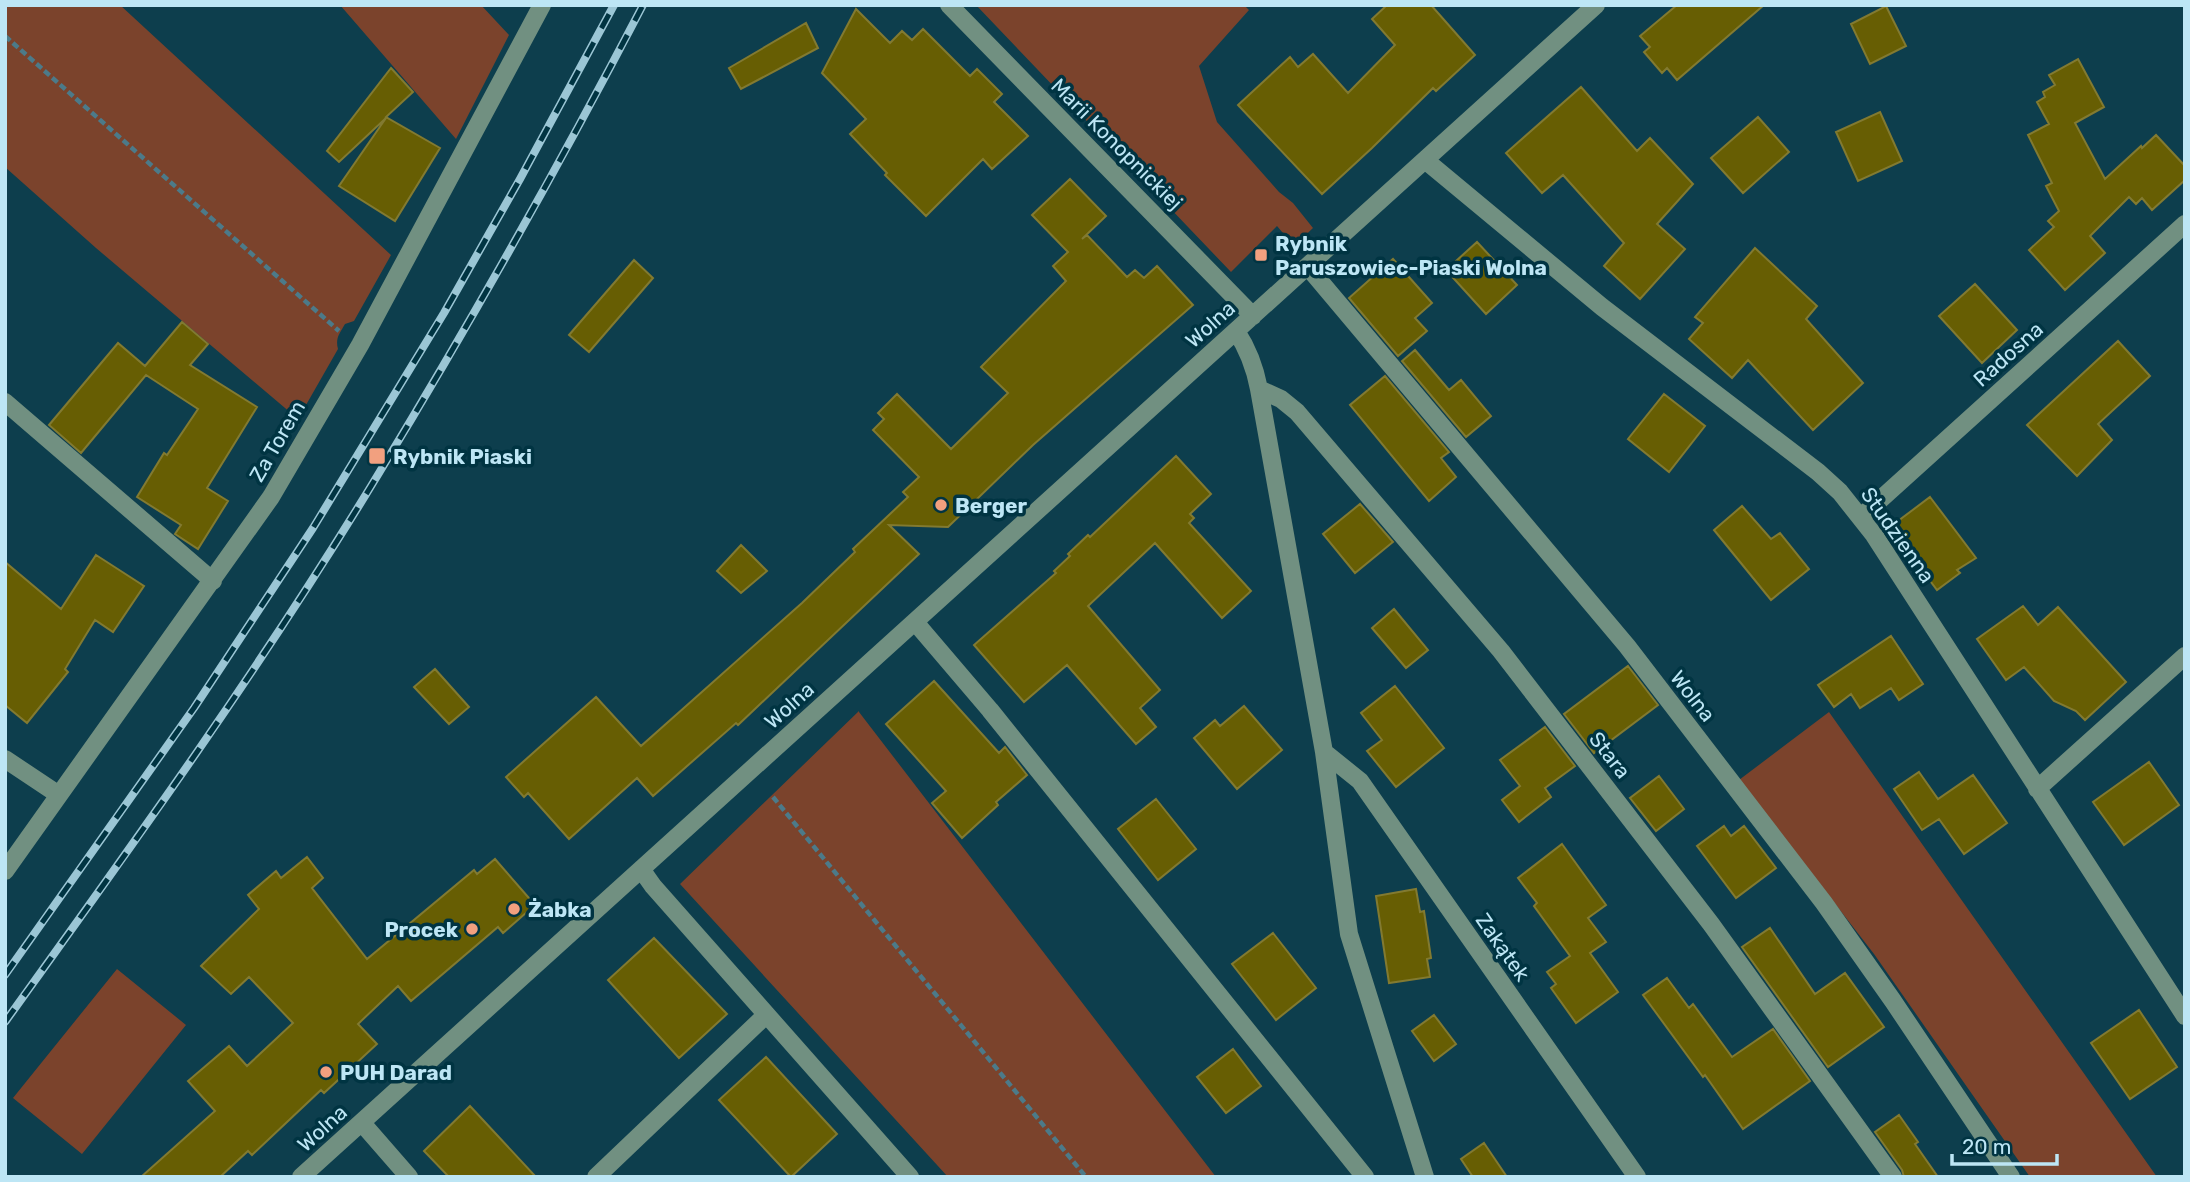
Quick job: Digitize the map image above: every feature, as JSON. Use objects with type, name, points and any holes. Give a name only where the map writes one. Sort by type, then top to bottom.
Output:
[{"type":"street","name":"Za Torem","points":[[5,871],[271,497],[360,345],[542,5]]},
{"type":"street","name":"Marii Konopnickiej","points":[[949,5],[1253,316]]},
{"type":"street","name":"Wolna","points":[[301,1177],[1597,5]]},
{"type":"street","name":"Studzienna","points":[[1425,160],[1602,307],[1818,472],[1840,492],[1861,517],[2185,1016]]},
{"type":"street","name":"Radosna","points":[[1861,517],[2185,224]]},
{"type":"street","name":"Wolna","points":[[1307,267],[1627,646],[1824,903],[2011,1177]]},
{"type":"street","points":[[1236,331],[1246,346],[1259,389],[1324,752],[1349,934],[1425,1177]]},
{"type":"street","name":"Stara","points":[[1259,389],[1281,399],[1297,412],[1501,651],[1711,924],[1893,1177]]},
{"type":"street","points":[[5,402],[213,581]]},
{"type":"street","points":[[915,622],[990,709],[1365,1177]]},
{"type":"street","points":[[2037,789],[2185,656]]},
{"type":"street","name":"Zakątek","points":[[1324,752],[1360,781],[1637,1177]]},
{"type":"street","points":[[5,759],[59,796]]},
{"type":"street","points":[[641,869],[653,886],[910,1177]]},
{"type":"street","points":[[596,1177],[766,1015]]},
{"type":"street","points":[[362,1123],[409,1177]]},
{"type":"path","points":[[5,36],[340,332],[360,345]]},
{"type":"path","points":[[773,797],[1086,1177]]},
{"type":"shaded area","points":[[5,5],[120,5],[391,255],[354,321],[345,324],[341,330],[338,349],[298,419],[5,167]]},
{"type":"shaded area","points":[[340,5],[481,5],[509,35],[456,139]]},
{"type":"shaded area","points":[[976,5],[1244,5],[1249,10],[1199,66],[1217,122],[1313,228],[1294,246],[1277,226],[1231,272]]},
{"type":"shaded area","points":[[859,711],[1216,1177],[948,1177],[680,884]]},
{"type":"shaded area","points":[[1829,712],[2157,1177],[2030,1177],[1874,954],[1739,780]]},
{"type":"shaded area","points":[[117,969],[186,1025],[82,1154],[13,1098]]},
{"type":"building","points":[[1387,5],[1431,5],[1475,55],[1436,91],[1433,88],[1322,194],[1238,105],[1290,57],[1298,67],[1313,54],[1348,93],[1395,45],[1372,19]]},
{"type":"building","points":[[1677,5],[1764,5],[1677,80],[1667,68],[1662,73],[1644,52],[1650,47],[1640,36]]},
{"type":"building","points":[[1886,6],[1906,46],[1870,64],[1851,24]]},
{"type":"building","points":[[856,9],[890,43],[902,31],[912,40],[923,29],[970,76],[977,69],[1002,94],[994,102],[1028,136],[992,169],[983,159],[926,216],[885,175],[887,173],[850,134],[866,119],[822,73]]},
{"type":"building","points":[[806,23],[818,48],[741,89],[729,68]]},
{"type":"building","points":[[2078,59],[2104,107],[2075,123],[2105,179],[2156,135],[2185,166],[2185,180],[2152,210],[2142,198],[2136,204],[2129,197],[2090,236],[2105,253],[2065,290],[2029,250],[2054,227],[2048,221],[2059,211],[2046,186],[2052,183],[2028,135],[2049,124],[2037,102],[2045,97],[2043,92],[2055,85],[2049,75]]},
{"type":"building","points":[[391,68],[413,92],[386,117],[440,148],[395,221],[339,186],[386,118],[339,162],[327,151]]},
{"type":"building","points":[[1581,87],[1637,151],[1650,138],[1693,184],[1657,224],[1685,249],[1640,299],[1604,266],[1624,243],[1563,175],[1542,193],[1506,153]]},
{"type":"building","points":[[1880,112],[1902,161],[1858,181],[1836,132]]},
{"type":"building","points":[[1758,117],[1789,152],[1743,193],[1711,158]]},
{"type":"building","points":[[1070,179],[1106,216],[1082,239],[1087,235],[1127,277],[1135,270],[1144,278],[1157,266],[1193,305],[1033,445],[948,527],[889,525],[919,554],[738,725],[736,723],[653,796],[637,778],[569,839],[528,793],[524,797],[506,777],[596,697],[641,746],[802,603],[855,552],[853,549],[908,497],[903,492],[919,477],[873,430],[884,419],[878,413],[897,394],[951,449],[1008,393],[981,367],[1066,281],[1053,266],[1068,252],[1032,215]]},
{"type":"building","points":[[1477,242],[1517,285],[1486,314],[1446,270]]},
{"type":"building","points":[[1755,248],[1817,306],[1806,319],[1863,383],[1813,430],[1748,360],[1732,378],[1689,339],[1703,323],[1695,317]]},
{"type":"building","points":[[1393,259],[1432,303],[1415,318],[1427,331],[1398,356],[1349,298]]},
{"type":"building","points":[[634,260],[653,278],[589,352],[569,335]]},
{"type":"building","points":[[1975,284],[2017,330],[1982,363],[1939,316]]},
{"type":"building","points":[[182,322],[208,344],[190,365],[257,407],[207,488],[228,501],[198,549],[175,534],[181,525],[137,497],[164,453],[167,455],[198,409],[146,375],[81,453],[49,425],[118,343],[145,366]]},
{"type":"building","points":[[2118,341],[2150,376],[2098,424],[2112,440],[2077,476],[2027,425]]},
{"type":"building","points":[[1415,350],[1449,390],[1461,380],[1491,416],[1466,437],[1402,361]]},
{"type":"building","points":[[1385,376],[1449,452],[1441,458],[1456,477],[1429,501],[1350,405]]},
{"type":"building","points":[[1664,394],[1705,426],[1669,472],[1628,439]]},
{"type":"building","points":[[1176,456],[1211,494],[1190,514],[1194,518],[1189,523],[1251,591],[1222,618],[1155,543],[1088,606],[1160,690],[1140,708],[1156,727],[1136,744],[1067,665],[1024,702],[974,645],[1056,573],[1054,571],[1070,556],[1068,554],[1088,535],[1090,537]]},
{"type":"building","points":[[1930,497],[1976,558],[1957,570],[1960,573],[1937,590],[1890,527]]},
{"type":"building","points":[[1360,504],[1393,542],[1355,573],[1323,534]]},
{"type":"building","points":[[1742,506],[1771,539],[1780,533],[1809,569],[1771,600],[1714,530]]},
{"type":"building","points":[[741,545],[767,571],[741,593],[717,571]]},
{"type":"building","points":[[96,555],[144,586],[113,632],[95,620],[65,669],[68,672],[27,723],[5,705],[5,562],[61,609]]},
{"type":"building","points":[[2023,606],[2038,625],[2058,607],[2126,682],[2085,720],[2076,711],[2054,701],[2024,667],[2006,680],[1977,639]]},
{"type":"building","points":[[1394,609],[1428,650],[1406,668],[1372,628]]},
{"type":"building","points":[[1891,636],[1923,684],[1899,700],[1891,688],[1860,708],[1851,694],[1834,707],[1818,685]]},
{"type":"building","points":[[1628,666],[1658,705],[1594,753],[1564,714]]},
{"type":"building","points":[[435,669],[469,707],[449,724],[414,687]]},
{"type":"building","points":[[934,681],[999,753],[1005,747],[1027,775],[996,802],[998,805],[962,838],[932,803],[946,791],[886,724]]},
{"type":"building","points":[[1395,686],[1444,748],[1396,787],[1367,751],[1382,740],[1361,713]]},
{"type":"building","points":[[1244,706],[1282,750],[1237,789],[1194,738],[1215,720],[1220,726]]},
{"type":"building","points":[[1545,727],[1575,766],[1545,788],[1551,797],[1519,822],[1502,800],[1520,786],[1500,760]]},
{"type":"building","points":[[2149,762],[2179,805],[2124,845],[2093,802]]},
{"type":"building","points":[[1919,772],[1938,799],[1973,775],[2007,823],[1964,854],[1939,819],[1922,830],[1894,789]]},
{"type":"building","points":[[1659,776],[1684,809],[1656,831],[1630,798]]},
{"type":"building","points":[[1156,799],[1196,849],[1158,880],[1118,829]]},
{"type":"building","points":[[1724,826],[1731,836],[1744,826],[1776,868],[1736,898],[1697,846]]},
{"type":"building","points":[[1562,844],[1606,905],[1588,918],[1606,942],[1590,953],[1618,992],[1576,1023],[1551,988],[1556,984],[1547,972],[1570,956],[1534,906],[1537,903],[1518,878]]},
{"type":"building","points":[[307,857],[323,878],[312,888],[367,959],[474,870],[477,874],[495,859],[535,905],[503,933],[498,927],[411,1001],[398,986],[358,1024],[377,1044],[324,1093],[321,1090],[252,1155],[248,1151],[220,1177],[141,1177],[215,1111],[188,1081],[229,1046],[247,1066],[293,1023],[249,977],[231,994],[201,966],[259,909],[248,895],[276,871],[281,878]]},
{"type":"building","points":[[1416,889],[1420,912],[1424,911],[1431,958],[1427,959],[1430,977],[1389,983],[1376,896]]},
{"type":"building","points":[[1770,928],[1815,994],[1845,973],[1884,1027],[1828,1067],[1742,947]]},
{"type":"building","points":[[1273,933],[1316,988],[1276,1020],[1232,964]]},
{"type":"building","points":[[654,938],[727,1014],[679,1058],[608,980]]},
{"type":"building","points":[[1667,978],[1689,1008],[1693,1004],[1732,1057],[1773,1029],[1810,1081],[1743,1129],[1643,995]]},
{"type":"building","points":[[2139,1010],[2177,1067],[2130,1099],[2091,1043]]},
{"type":"building","points":[[1434,1015],[1456,1044],[1434,1061],[1412,1031]]},
{"type":"building","points":[[1233,1049],[1261,1086],[1226,1113],[1197,1077]]},
{"type":"building","points":[[766,1057],[837,1134],[791,1177],[719,1100]]},
{"type":"building","points":[[470,1106],[536,1177],[449,1177],[424,1151]]},
{"type":"building","points":[[1899,1115],[1938,1177],[1904,1177],[1902,1170],[1875,1132]]},
{"type":"building","points":[[1484,1143],[1507,1177],[1473,1177],[1461,1159]]},
{"type":"railway","points":[[5,975],[194,708],[313,528],[444,313],[614,5]]},
{"type":"railway","points":[[5,1022],[197,752],[335,544],[482,300],[643,5]]},
{"type":"place","name":"Rybnik Paruszowiec-Piaski Wolna","points":[[1261,255]]},
{"type":"place","name":"Rybnik Piaski","points":[[377,456]]},
{"type":"place","name":"Berger","points":[[941,505]]},
{"type":"place","name":"Żabka","points":[[514,909]]},
{"type":"place","name":"Procek","points":[[472,929]]},
{"type":"place","name":"PUH Darad","points":[[326,1072]]}]
